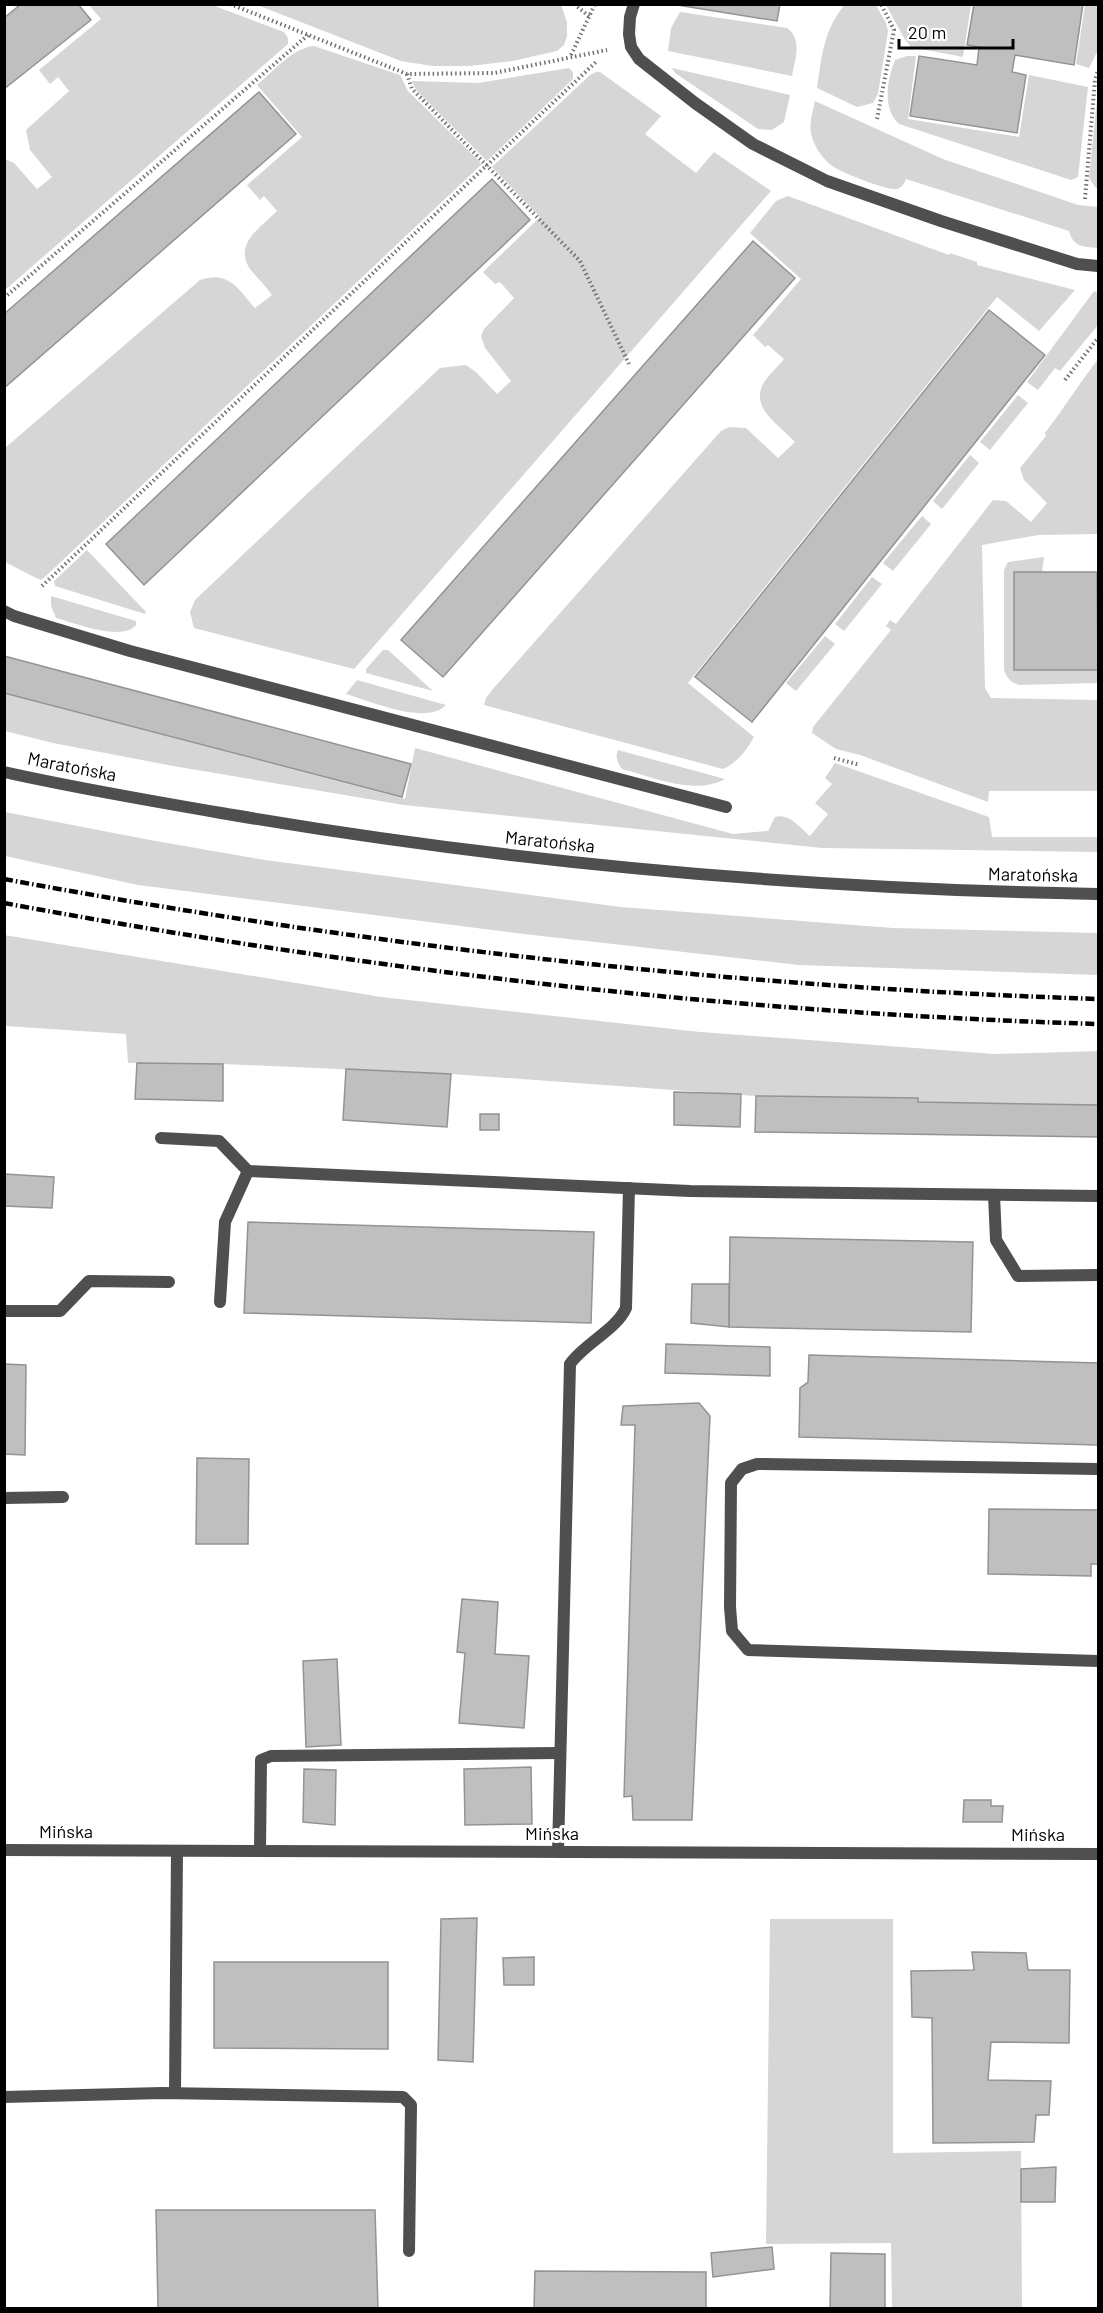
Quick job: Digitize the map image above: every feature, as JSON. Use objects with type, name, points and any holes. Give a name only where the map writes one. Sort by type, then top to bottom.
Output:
[{"type":"street","points":[[634,4],[630,17],[629,34],[631,46],[639,59],[695,103],[753,144],[827,181],[940,221],[1077,264],[1098,266]]},
{"type":"street","points":[[4,610],[14,616],[130,651],[726,807]]},
{"type":"street","name":"Maratońska","points":[[4,772],[295,825],[450,849],[560,862],[741,879],[849,886],[1098,894]]},
{"type":"street","points":[[161,1138],[219,1141],[248,1171],[690,1191],[1098,1196]]},
{"type":"street","points":[[220,1302],[225,1222],[248,1171]]},
{"type":"street","points":[[558,1852],[570,1364],[579,1351],[621,1318],[626,1308],[629,1188]]},
{"type":"street","points":[[994,1195],[996,1240],[1017,1276],[1098,1275]]},
{"type":"street","points":[[4,1311],[60,1311],[89,1281],[169,1282]]},
{"type":"street","points":[[1098,1469],[757,1464],[742,1469],[732,1484],[730,1607],[732,1631],[748,1650],[1098,1661]]},
{"type":"street","points":[[4,1498],[63,1497]]},
{"type":"street","points":[[260,1851],[261,1760],[271,1756],[559,1753]]},
{"type":"street","name":"Mińska","points":[[4,1850],[1098,1854]]},
{"type":"street","points":[[175,2093],[177,1851]]},
{"type":"street","points":[[4,2097],[175,2093],[403,2097],[411,2105],[410,2251]]},
{"type":"path","points":[[230,4],[407,74],[494,74],[571,56],[631,46]]},
{"type":"path","points":[[574,4],[590,17]]},
{"type":"path","points":[[571,56],[595,4]]},
{"type":"path","points":[[877,119],[894,30],[881,4]]},
{"type":"path","points":[[4,297],[308,35]]},
{"type":"path","points":[[42,586],[596,62]]},
{"type":"path","points":[[1084,199],[1095,80],[1098,70]]},
{"type":"path","points":[[407,74],[412,89],[580,261],[629,364]]},
{"type":"path","points":[[1065,380],[1098,338]]},
{"type":"path","points":[[834,758],[860,765]]},
{"type":"shaded area","points":[[845,4],[876,5],[888,31],[878,94],[873,103],[857,107],[817,88],[822,54],[828,34]]},
{"type":"shaded area","points":[[89,5],[212,5],[284,32],[288,38],[288,44],[5,290],[5,159],[14,163],[37,189],[52,177],[30,150],[26,130],[69,91],[58,77],[50,84],[39,70],[101,19]]},
{"type":"shaded area","points":[[257,5],[561,5],[567,22],[567,36],[564,45],[557,51],[513,61],[470,66],[433,66],[401,61]]},
{"type":"shaded area","points":[[886,5],[971,5],[963,57],[911,47]]},
{"type":"shaded area","points":[[1085,5],[1098,5],[1098,50],[1089,68],[1076,64]]},
{"type":"shaded area","points":[[680,12],[787,28],[795,38],[796,44],[792,76],[668,51],[671,28]]},
{"type":"shaded area","points":[[314,46],[400,75],[408,91],[482,164],[46,576],[41,580],[5,562],[5,448],[200,280],[218,277],[226,279],[238,288],[255,308],[272,295],[250,269],[245,252],[251,237],[277,211],[264,196],[260,200],[247,185],[302,137],[257,85],[298,51]]},
{"type":"shaded area","points":[[916,56],[908,119],[1019,137],[1029,75],[1088,87],[1078,177],[1071,180],[899,124],[890,110],[888,85],[895,60]]},
{"type":"shaded area","points":[[569,68],[573,72],[573,79],[487,161],[416,90],[412,81],[478,83]]},
{"type":"shaded area","points":[[672,68],[790,95],[784,122],[772,130],[758,129],[675,73]]},
{"type":"shaded area","points":[[600,72],[661,116],[645,134],[696,173],[714,152],[771,191],[354,669],[194,628],[190,612],[195,600],[440,368],[466,365],[497,394],[511,381],[485,348],[481,336],[484,329],[514,298],[500,282],[495,284],[483,272],[540,217],[492,167],[590,75]]},
{"type":"shaded area","points":[[1098,90],[1098,188],[1096,188],[1089,178]]},
{"type":"shaded area","points":[[815,101],[943,159],[1078,205],[1098,207],[1098,248],[1076,243],[1069,231],[906,179],[900,187],[892,189],[843,172],[821,155],[812,138],[810,125]]},
{"type":"shaded area","points":[[788,196],[949,255],[950,253],[977,262],[977,265],[1075,290],[1039,331],[997,297],[688,683],[754,737],[733,763],[723,769],[484,705],[492,690],[721,431],[729,427],[746,428],[778,458],[795,442],[769,416],[761,401],[760,393],[763,384],[784,359],[768,345],[765,347],[753,335],[801,279],[750,233],[776,201]]},
{"type":"shaded area","points":[[1094,291],[1098,293],[1098,325],[1060,371],[1055,368],[1038,390],[1027,382]]},
{"type":"shaded area","points":[[1098,359],[1098,534],[1038,535],[982,545],[985,688],[991,698],[1098,700],[1098,791],[989,791],[988,802],[860,755],[836,749],[812,733],[813,727],[891,630],[886,626],[890,620],[896,624],[993,500],[1006,501],[1031,522],[1047,503],[1024,480],[1020,468],[1046,436],[1045,433]]},
{"type":"shaded area","points":[[1018,395],[1028,403],[990,450],[980,442]]},
{"type":"shaded area","points":[[970,455],[979,463],[942,509],[933,501]]},
{"type":"shaded area","points":[[922,516],[931,524],[893,571],[883,563]]},
{"type":"shaded area","points":[[87,550],[146,612],[145,614],[55,586],[54,581]]},
{"type":"shaded area","points":[[1044,557],[1042,572],[1014,670],[1098,670],[1098,683],[1019,685],[1011,681],[1005,673],[1004,570],[1008,562]]},
{"type":"shaded area","points":[[872,577],[882,584],[844,631],[835,624]]},
{"type":"shaded area","points":[[51,596],[136,621],[136,625],[129,630],[110,632],[56,618],[51,606]]},
{"type":"shaded area","points":[[825,636],[835,644],[796,691],[786,683]]},
{"type":"shaded area","points":[[383,650],[388,650],[433,691],[366,673],[366,669]]},
{"type":"shaded area","points":[[357,680],[446,705],[437,711],[426,713],[412,713],[383,706],[346,694]]},
{"type":"shaded area","points":[[4,693],[405,799],[415,748],[733,834],[768,831],[775,817],[780,816],[794,822],[810,836],[828,814],[815,803],[832,784],[825,778],[835,763],[989,817],[992,837],[1098,837],[1098,852],[822,848],[404,805],[173,766],[53,743],[5,731]]},
{"type":"shaded area","points":[[618,750],[725,779],[700,786],[660,780],[622,769],[617,760]]},
{"type":"shaded area","points":[[5,812],[265,860],[621,907],[893,928],[1098,933],[1098,975],[799,965],[524,934],[138,885],[5,856]]},
{"type":"shaded area","points":[[4,935],[381,997],[700,1032],[995,1054],[1098,1051],[1098,1105],[918,1102],[918,1098],[756,1096],[451,1074],[223,1064],[128,1063],[126,1034],[5,1026]]},
{"type":"shaded area","points":[[770,1919],[893,1919],[893,2153],[1021,2151],[1022,2308],[892,2308],[891,2243],[766,2244]]},
{"type":"building","points":[[21,4],[78,4],[91,20],[4,89],[4,18]]},
{"type":"building","points":[[671,4],[780,4],[777,21]]},
{"type":"building","points":[[974,4],[1083,4],[1074,65],[1015,55],[1012,72],[1026,75],[1017,133],[910,116],[919,56],[977,65],[979,47],[967,45]]},
{"type":"building","points":[[259,92],[296,134],[4,388],[4,314]]},
{"type":"building","points":[[492,179],[530,220],[144,585],[106,544]]},
{"type":"building","points":[[753,241],[795,278],[443,677],[401,640]]},
{"type":"building","points":[[989,310],[1045,355],[752,722],[695,677]]},
{"type":"building","points":[[1014,572],[1097,572],[1098,670],[1014,670]]},
{"type":"building","points":[[4,656],[411,764],[402,797],[4,693]]},
{"type":"building","points":[[137,1063],[223,1064],[223,1101],[135,1099]]},
{"type":"building","points":[[346,1069],[451,1074],[447,1127],[343,1120]]},
{"type":"building","points":[[674,1092],[741,1094],[740,1127],[674,1125]]},
{"type":"building","points":[[756,1096],[918,1098],[918,1102],[1098,1105],[1098,1137],[755,1132]]},
{"type":"building","points":[[480,1114],[499,1114],[499,1130],[480,1130]]},
{"type":"building","points":[[4,1174],[54,1177],[52,1208],[4,1206]]},
{"type":"building","points":[[248,1222],[594,1232],[591,1323],[244,1313]]},
{"type":"building","points":[[730,1237],[973,1242],[971,1332],[729,1327]]},
{"type":"building","points":[[692,1284],[729,1284],[729,1327],[691,1323]]},
{"type":"building","points":[[666,1344],[770,1347],[770,1376],[665,1373]]},
{"type":"building","points":[[809,1355],[1098,1363],[1098,1445],[799,1437],[800,1388],[808,1382]]},
{"type":"building","points":[[4,1364],[26,1365],[25,1455],[4,1454]]},
{"type":"building","points":[[699,1403],[710,1416],[692,1820],[633,1820],[632,1796],[624,1797],[635,1425],[621,1425],[623,1406]]},
{"type":"building","points":[[197,1458],[249,1459],[248,1544],[196,1544]]},
{"type":"building","points":[[989,1509],[1098,1510],[1098,1564],[1091,1564],[1091,1576],[988,1574]]},
{"type":"building","points":[[462,1599],[498,1602],[495,1654],[529,1656],[524,1728],[459,1723],[465,1653],[457,1652]]},
{"type":"building","points":[[337,1659],[341,1745],[306,1747],[303,1661]]},
{"type":"building","points":[[531,1767],[532,1824],[465,1825],[464,1769]]},
{"type":"building","points":[[304,1769],[336,1770],[335,1825],[303,1822]]},
{"type":"building","points":[[964,1800],[991,1800],[991,1806],[1003,1806],[1002,1822],[963,1822]]},
{"type":"building","points":[[477,1918],[473,2062],[438,2060],[441,1919]]},
{"type":"building","points":[[972,1952],[1026,1953],[1028,1970],[1070,1970],[1069,2043],[991,2042],[988,2080],[1051,2081],[1049,2115],[1036,2115],[1034,2142],[933,2143],[932,2018],[912,2017],[911,1971],[974,1970]]},
{"type":"building","points":[[534,1957],[534,1985],[504,1985],[503,1958]]},
{"type":"building","points":[[214,1962],[388,1962],[388,2049],[214,2048]]},
{"type":"building","points":[[1056,2167],[1055,2202],[1021,2202],[1021,2169]]},
{"type":"building","points":[[156,2210],[375,2210],[378,2308],[158,2308]]},
{"type":"building","points":[[772,2247],[774,2269],[713,2277],[711,2253]]},
{"type":"building","points":[[831,2253],[885,2254],[885,2308],[830,2308]]},
{"type":"building","points":[[535,2271],[706,2272],[706,2308],[534,2308]]},
{"type":"railway","points":[[4,879],[276,924],[549,960],[823,985],[1098,999]]},
{"type":"railway","points":[[4,903],[276,949],[549,984],[686,999],[823,1010],[1098,1024]]}]
